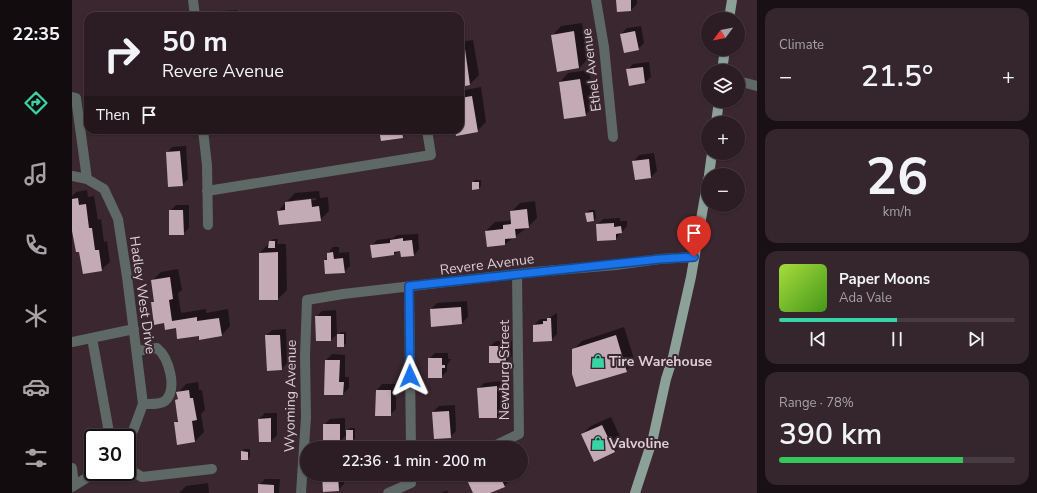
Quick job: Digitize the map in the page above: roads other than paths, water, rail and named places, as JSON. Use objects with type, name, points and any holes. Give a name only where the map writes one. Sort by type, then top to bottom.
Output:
[{"type":"main road","points":[[730,12],[732,0]]},
{"type":"main road","points":[[636,493],[653,438],[666,379],[673,357],[702,212]]},
{"type":"street","points":[[193,0],[194,12]]},
{"type":"street","name":"Ethel Avenue","points":[[596,0],[604,48],[613,137]]},
{"type":"street","points":[[745,82],[757,86]]},
{"type":"street","points":[[72,97],[76,98],[87,179]]},
{"type":"street","points":[[203,134],[208,225]]},
{"type":"street","points":[[207,191],[431,155],[428,134]]},
{"type":"street","name":"Hadley West Drive","points":[[72,176],[87,179],[104,189],[118,219],[143,404],[134,429]]},
{"type":"street","name":"Revere Avenue","points":[[307,300],[343,294],[517,274],[616,265],[660,259],[694,257]]},
{"type":"street","name":"Newburg Street","points":[[504,441],[519,434],[517,274]]},
{"type":"street","points":[[409,286],[411,441]]},
{"type":"street","name":"Wyoming Avenue","points":[[301,493],[306,417],[305,356],[307,300]]},
{"type":"street","points":[[72,342],[134,329]]},
{"type":"street","points":[[92,338],[108,429]]},
{"type":"street","points":[[137,351],[157,348],[164,353],[172,382],[170,393],[164,401],[157,404],[143,404]]},
{"type":"street","points":[[72,468],[73,486],[84,479]]},
{"type":"street","points":[[136,473],[142,477],[212,469]]},
{"type":"street","points":[[388,493],[406,481]]},
{"type":"place","name":"Tire Warehouse","points":[[598,361]]},
{"type":"place","name":"Valvoline","points":[[598,443]]}]
